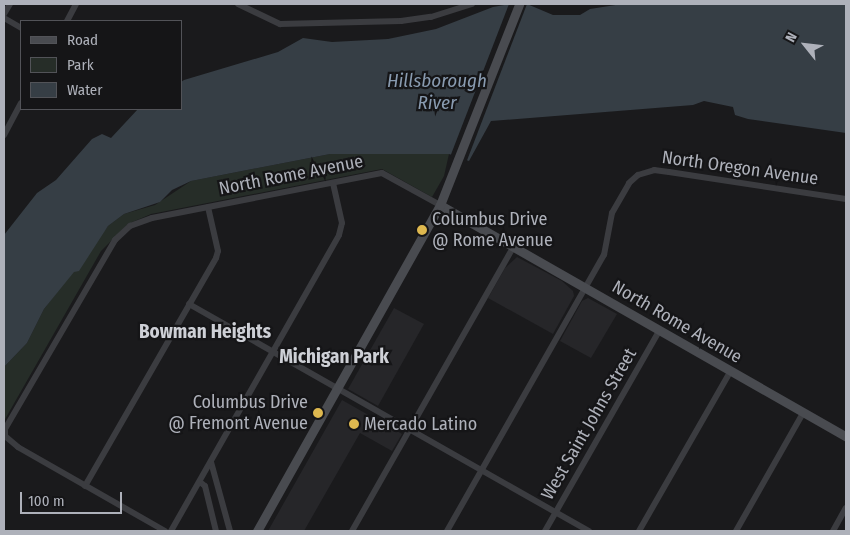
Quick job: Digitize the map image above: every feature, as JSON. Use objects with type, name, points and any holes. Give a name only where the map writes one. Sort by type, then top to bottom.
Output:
[{"type":"main road","points":[[257,531],[440,205],[518,4]]},
{"type":"main road","name":"North Rome Avenue","points":[[440,205],[846,437]]},
{"type":"street","points":[[4,14],[10,4]]},
{"type":"street","points":[[68,20],[76,4]]},
{"type":"street","points":[[238,4],[266,20],[280,24],[401,21],[431,17],[472,4]]},
{"type":"street","points":[[4,18],[20,27]]},
{"type":"street","points":[[4,135],[20,105]]},
{"type":"street","name":"North Oregon Avenue","points":[[447,531],[604,255],[612,212],[629,183],[645,172],[669,172],[846,199]]},
{"type":"street","name":"North Rome Avenue","points":[[85,486],[5,436],[5,429],[115,240],[130,226],[152,218],[382,173],[440,205]]},
{"type":"street","points":[[171,531],[339,235],[342,223],[333,183]]},
{"type":"street","points":[[162,531],[85,486],[218,251],[208,207]]},
{"type":"street","points":[[352,531],[513,248]]},
{"type":"street","points":[[189,304],[589,531]]},
{"type":"street","name":"West Saint Johns Street","points":[[545,531],[659,331]]},
{"type":"street","points":[[639,531],[730,372]]},
{"type":"street","points":[[736,531],[803,413]]},
{"type":"street","points":[[211,462],[230,531]]},
{"type":"street","points":[[200,482],[205,486],[216,531]]},
{"type":"street","points":[[833,531],[846,508]]},
{"type":"shaded area","points":[[517,257],[562,281],[573,291],[574,296],[553,334],[488,298],[505,268]]},
{"type":"shaded area","points":[[588,298],[617,314],[591,358],[560,341],[582,301]]},
{"type":"shaded area","points":[[394,308],[424,324],[378,406],[348,389]]},
{"type":"shaded area","points":[[342,400],[402,434],[392,451],[360,433],[304,531],[268,531]]},
{"type":"green space","points":[[365,152],[449,154],[444,176],[432,197],[382,169],[151,214],[128,224],[101,251],[4,421],[4,367],[27,343],[44,309],[108,226],[124,214],[155,205],[191,181],[330,154]]},
{"type":"water","name":"Hillsborough River","points":[[527,4],[553,15],[580,15],[590,9],[622,4],[846,4],[846,133],[748,119],[735,115],[733,107],[704,101],[693,105],[491,121],[469,161],[449,154],[330,154],[191,181],[172,190],[160,202],[124,214],[108,226],[79,271],[74,272],[44,309],[27,343],[4,367],[4,235],[37,193],[56,180],[92,139],[102,134],[111,138],[137,110],[182,110],[182,81],[184,80],[278,52],[303,38],[332,42],[388,39],[436,29],[493,7]]},
{"type":"pier","points":[[509,4],[527,4],[466,163],[450,157]]},
{"type":"place","name":"Columbus Drive @ Rome Avenue","points":[[422,230]]},
{"type":"place","name":"Columbus Drive @ Fremont Avenue","points":[[318,413]]},
{"type":"place","name":"Mercado Latino","points":[[354,424]]},
{"type":"district","name":"Bowman Heights","points":[[205,332]]},
{"type":"district","name":"Michigan Park","points":[[334,357]]}]
